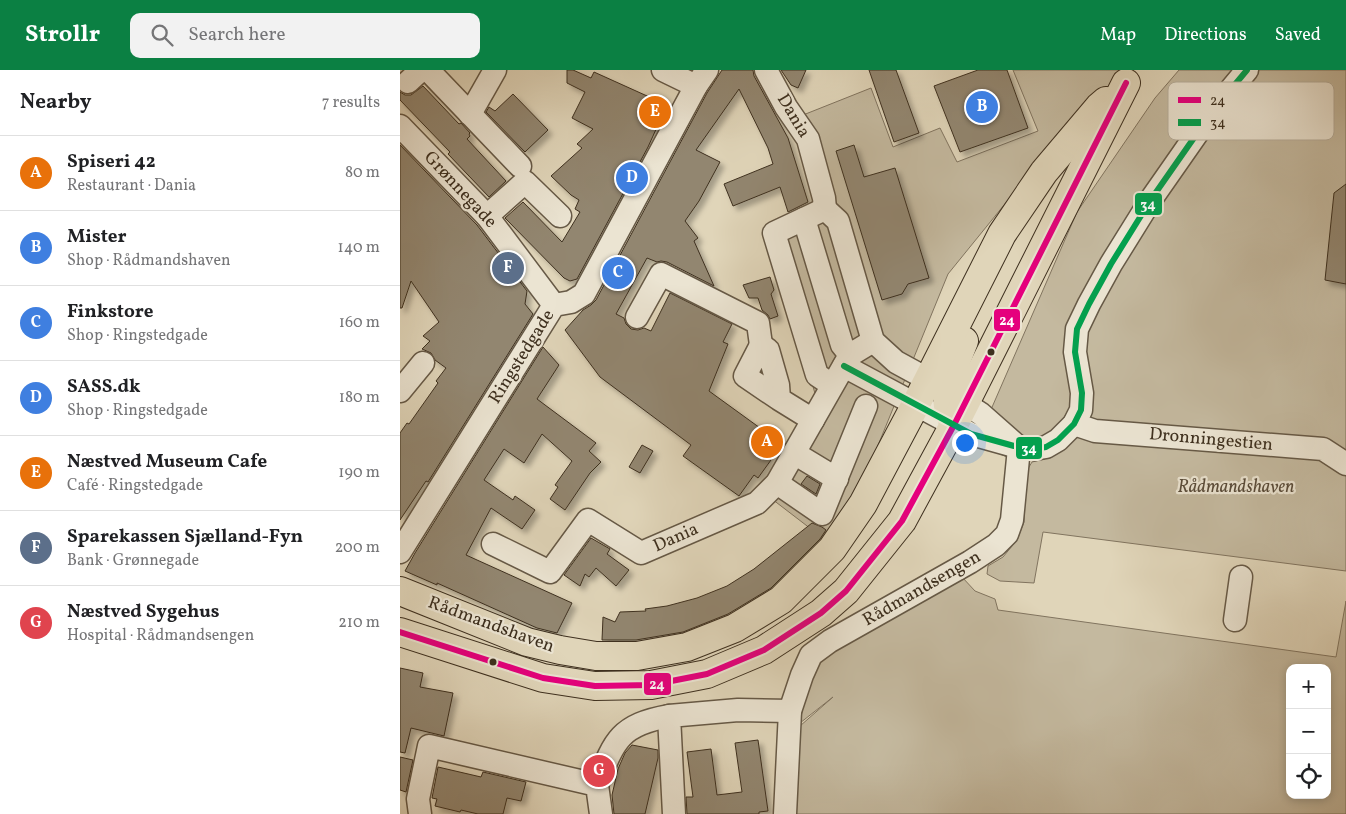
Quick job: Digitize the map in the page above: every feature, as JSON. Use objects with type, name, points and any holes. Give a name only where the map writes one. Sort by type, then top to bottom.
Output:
[{"type":"main road","name":"Rådmandshaven","points":[[400,632],[543,678],[594,686],[651,685],[707,674],[764,650],[820,613],[846,591],[902,521],[941,403],[1002,234],[1044,172],[1099,107],[1132,77]]},
{"type":"main road","name":"Rådmandshaven","points":[[400,591],[527,642],[596,656],[638,656],[687,647],[736,628],[781,600],[832,550],[863,504],[941,403],[1132,77]]},
{"type":"street","points":[[428,70],[520,166]]},
{"type":"street","points":[[470,114],[496,70]]},
{"type":"street","points":[[663,70],[701,78]]},
{"type":"street","name":"Dania","points":[[766,70],[786,107],[808,139],[824,198],[825,209]]},
{"type":"street","points":[[1237,82],[1247,70]]},
{"type":"street","name":"Ringstedgade","points":[[400,552],[554,304],[571,302],[584,294],[701,78]]},
{"type":"street","name":"Grønnegade","points":[[400,126],[487,216],[554,304]]},
{"type":"street","points":[[832,386],[817,375],[774,233],[825,209],[838,221],[873,341],[941,403],[971,434],[1019,448],[1040,449],[1052,444],[1074,424],[1081,410],[1082,393],[1075,352],[1077,329],[1111,264],[1152,198],[1192,140]]},
{"type":"street","points":[[487,216],[525,182],[560,216]]},
{"type":"street","points":[[804,219],[847,361],[941,403]]},
{"type":"street","points":[[637,317],[660,274],[758,322],[761,345],[744,376],[813,420]]},
{"type":"street","name":"Dania","points":[[493,544],[550,572],[588,520],[641,553],[757,503],[777,483],[847,361],[873,341]]},
{"type":"street","points":[[761,345],[768,350],[778,385],[779,399]]},
{"type":"street","points":[[400,391],[424,363]]},
{"type":"street","points":[[777,483],[822,514],[866,406]]},
{"type":"street","name":"Dronningestien","points":[[1074,424],[1095,431],[1322,449],[1346,464]]},
{"type":"street","name":"Rådmandsengen","points":[[785,814],[790,711],[811,654],[830,641],[996,546],[1007,534],[1012,520],[1019,448]]},
{"type":"street","points":[[794,453],[837,479]]},
{"type":"street","points":[[1235,620],[1241,576]]},
{"type":"street","points":[[601,814],[598,785],[612,749],[622,734],[628,729],[652,719],[669,716],[738,710],[790,711]]},
{"type":"street","points":[[669,716],[674,814]]},
{"type":"street","points":[[420,814],[418,799],[429,746],[598,785]]},
{"type":"green space","points":[[1013,70],[1127,70],[1030,173],[948,274],[863,482],[828,542],[768,496],[819,408],[769,235],[826,211],[793,119],[871,88],[893,147],[940,128],[957,162],[1038,131]]},
{"type":"green space","points":[[1179,70],[1346,70],[1346,571],[1043,532],[1034,583],[1000,581],[987,574],[988,566],[1003,557],[1017,540],[1024,522],[1026,472],[1032,462],[1045,459],[1012,459],[976,444],[1077,212],[1155,98],[1168,83],[1168,140],[1334,140],[1334,82],[1169,82]]},
{"type":"green space","points":[[962,577],[975,591],[995,599],[998,610],[1336,657],[1346,601],[1346,814],[796,814],[800,726],[833,697],[800,723],[809,673],[833,646]]},
{"type":"building","points":[[567,70],[573,70],[591,78],[594,72],[667,105],[648,147],[577,279],[570,281],[564,278],[505,218],[523,202],[562,242],[580,212],[575,209],[579,200],[551,176],[582,148],[577,144],[593,129],[572,118],[585,92],[567,83]]},
{"type":"building","points":[[722,70],[753,70],[754,76],[788,138],[808,202],[788,212],[780,187],[733,206],[724,184],[773,164],[768,148],[739,89],[696,150],[720,162],[699,201],[685,221],[698,238],[694,241],[714,286],[667,262],[657,262],[647,258],[616,314],[624,318],[626,324],[631,329],[638,330],[644,328],[651,331],[670,293],[732,324],[723,342],[728,344],[709,391],[778,441],[767,457],[771,460],[758,478],[754,475],[739,496],[683,456],[691,445],[600,377],[565,330],[583,310],[596,300],[707,93]]},
{"type":"building","points":[[781,70],[806,70],[798,88],[791,85]]},
{"type":"building","points":[[869,70],[896,70],[919,133],[894,142]]},
{"type":"building","points":[[978,70],[1007,70],[1028,128],[960,152],[934,86]]},
{"type":"building","points":[[423,86],[470,133],[467,139],[506,181],[489,197],[448,154],[450,152],[400,100],[400,92],[405,95],[411,95]]},
{"type":"building","points":[[513,94],[548,130],[525,152],[486,112],[489,107],[495,111]]},
{"type":"building","points":[[400,145],[477,225],[527,291],[525,304],[533,314],[428,482],[426,481],[400,520],[400,433],[407,423],[409,424],[438,383],[436,381],[446,368],[435,360],[431,353],[422,349],[430,341],[423,336],[439,322],[411,281],[402,308],[400,308]]},
{"type":"building","points":[[854,145],[864,177],[895,168],[929,278],[908,284],[902,294],[882,300],[836,151]]},
{"type":"building","points":[[1346,184],[1346,284],[1325,280],[1334,193]]},
{"type":"building","points":[[770,277],[774,290],[771,294],[778,316],[770,319],[762,310],[758,298],[749,298],[743,285]]},
{"type":"building","points":[[543,347],[559,365],[537,399],[596,443],[589,451],[601,462],[590,473],[565,510],[550,499],[558,487],[555,485],[572,461],[542,434],[524,463],[504,449],[484,480],[513,500],[515,496],[535,510],[522,529],[491,508],[466,555],[572,603],[557,633],[537,628],[437,583],[437,585],[405,571]]},
{"type":"building","points":[[642,445],[653,451],[640,473],[629,467]]},
{"type":"building","points":[[807,476],[820,484],[816,494],[801,484]]},
{"type":"building","points":[[812,523],[826,530],[820,539],[771,588],[728,614],[683,632],[636,640],[602,640],[603,617],[615,622],[620,612],[646,611],[645,609],[667,606],[697,598],[727,586],[754,569]]},
{"type":"building","points":[[591,538],[610,549],[607,554],[629,570],[616,586],[596,568],[589,577],[585,574],[580,586],[564,575]]},
{"type":"building","points":[[400,668],[423,673],[420,687],[453,693],[444,736],[411,728],[405,753],[400,752]]},
{"type":"building","points":[[758,740],[768,811],[759,812],[759,814],[687,814],[686,797],[693,797],[687,752],[711,749],[717,795],[742,792],[735,743]]},
{"type":"building","points":[[632,745],[658,750],[658,758],[645,814],[614,814],[612,795],[618,769],[625,753]]},
{"type":"building","points":[[400,757],[413,760],[406,792],[400,790]]},
{"type":"building","points":[[438,767],[481,777],[483,772],[526,782],[521,801],[507,798],[503,814],[478,814],[461,810],[460,812],[435,806],[437,799],[432,798]]},
{"type":"transit line","name":"34","points":[[1237,82],[1247,70]]},
{"type":"transit line","name":"24","points":[[400,632],[543,678],[595,686],[651,685],[707,674],[764,650],[821,613],[846,591],[902,521],[954,425],[1126,83]]},
{"type":"transit line","name":"34","points":[[844,366],[971,434],[1014,446],[1034,449],[1046,447],[1058,440],[1074,424],[1081,410],[1082,393],[1075,352],[1077,329],[1111,264],[1152,198],[1192,140]]},
{"type":"place","name":"Mister","points":[[982,107]]},
{"type":"place","name":"Næstved Museum Cafe","points":[[655,112]]},
{"type":"place","name":"SASS.dk","points":[[632,178]]},
{"type":"place","name":"Sparekassen Sjælland-Fyn","points":[[508,268]]},
{"type":"place","name":"Finkstore","points":[[618,273]]},
{"type":"place","name":"Spiseri 42","points":[[767,442]]},
{"type":"place","name":"Næstved Sygehus","points":[[599,771]]}]
